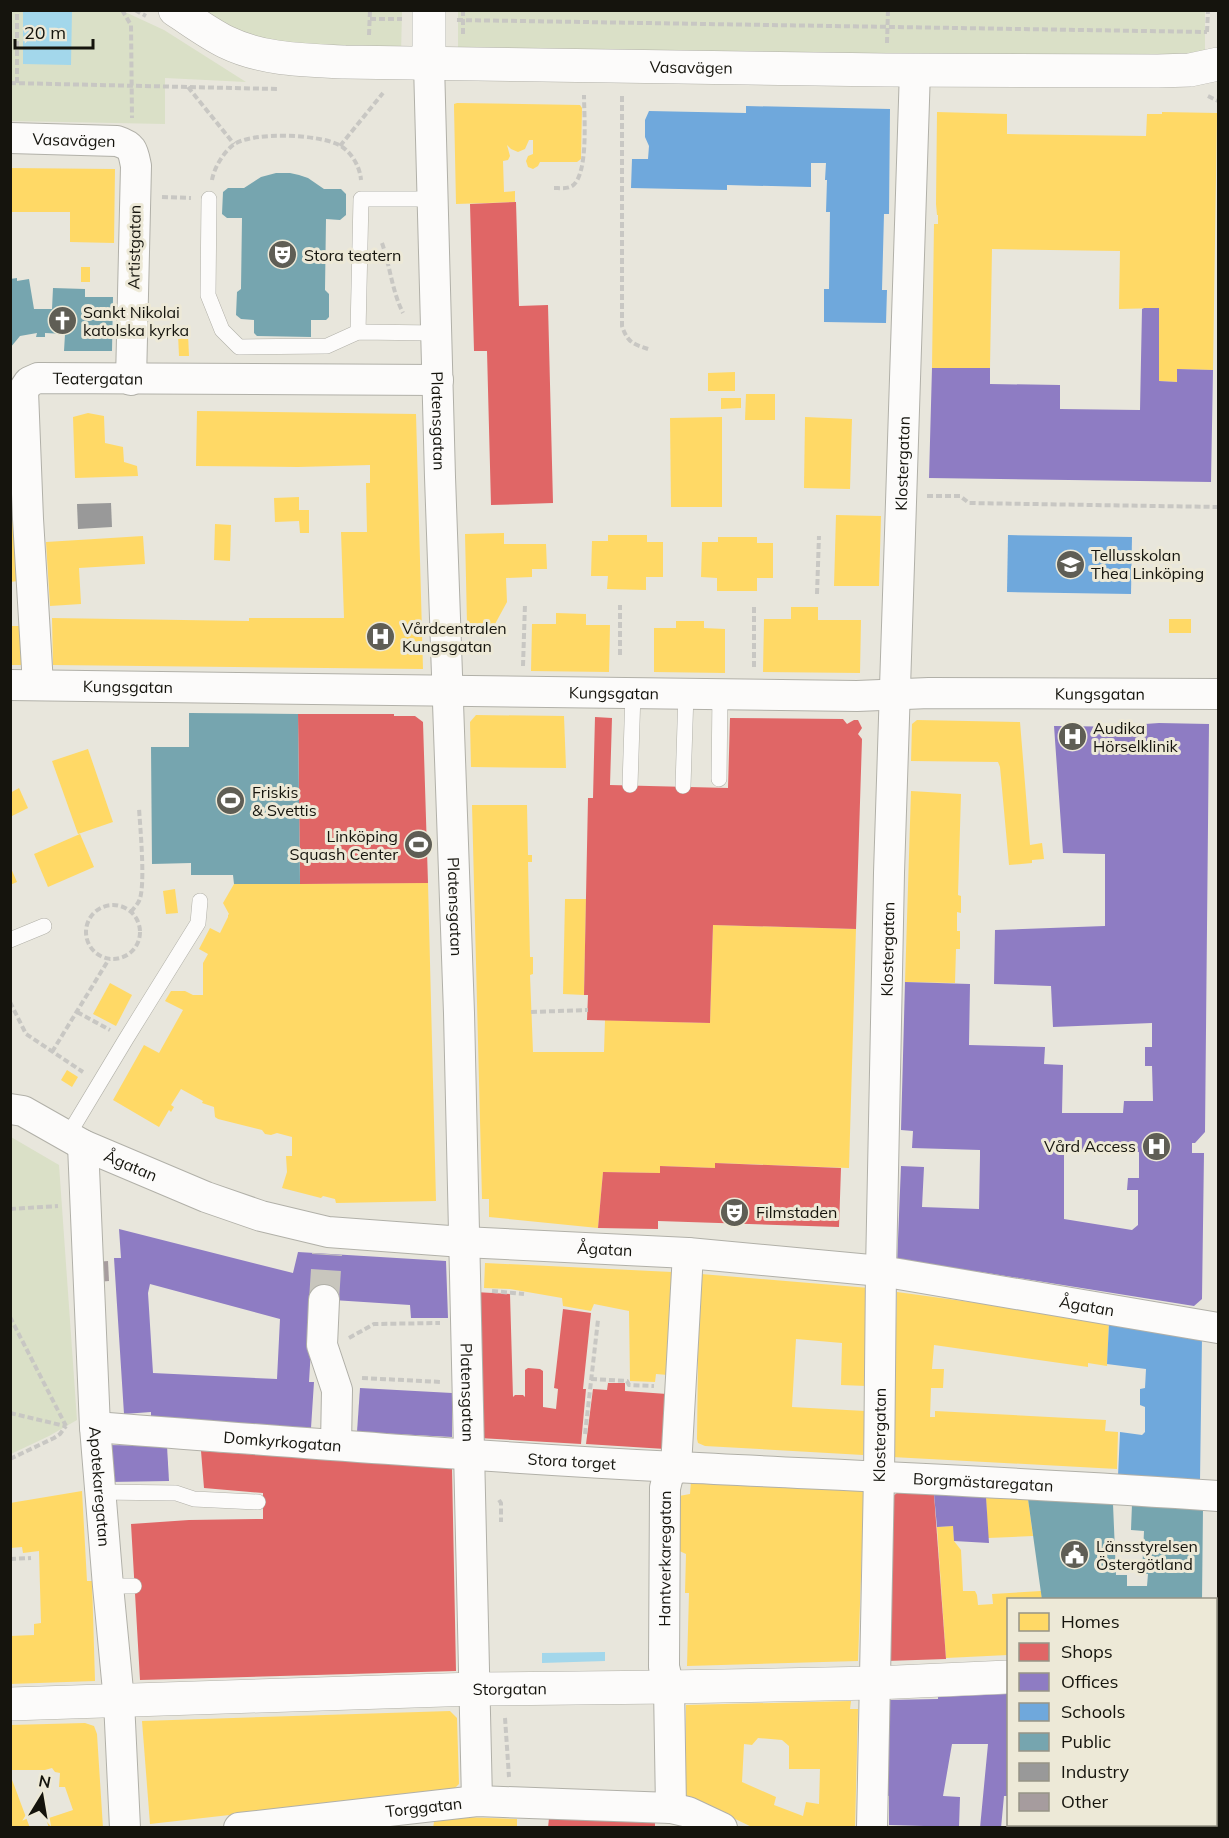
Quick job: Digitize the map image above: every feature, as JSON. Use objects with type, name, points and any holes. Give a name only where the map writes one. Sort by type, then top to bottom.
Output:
[{"type":"main road","name":"Vasavägen","points":[[175,10],[226,42],[262,55],[289,59],[429,64],[915,70],[1190,70],[1218,64]]},
{"type":"main road","name":"Platensgatan","points":[[429,15],[429,64]]},
{"type":"main road","name":"Storgatan","points":[[10,1704],[475,1689],[875,1683],[1007,1677]]},
{"type":"street","name":"Platensgatan","points":[[429,64],[434,199],[423,333],[438,380],[459,1013],[477,1801]]},
{"type":"street","name":"Klostergatan","points":[[872,1827],[879,1475],[880,1271],[895,694],[915,70]]},
{"type":"street","name":"Vasavägen","points":[[10,138],[117,141],[128,144],[133,152]]},
{"type":"street","name":"Artistgatan","points":[[131,380],[136,166],[133,152]]},
{"type":"street","name":"Teatergatan","points":[[24,685],[28,519],[24,391],[29,382],[38,378],[131,380],[239,364],[438,380]]},
{"type":"street","name":"Kungsgatan","points":[[24,685],[868,696],[895,694],[1218,694]]},
{"type":"street","name":"Ågatan","points":[[15,1107],[75,1141],[173,1185],[327,1243],[463,1242],[688,1253],[880,1271],[1218,1329]]},
{"type":"street","name":"Apotekaregatan","points":[[75,1141],[85,1204],[100,1492],[121,1586],[119,1701],[125,1827]]},
{"type":"street","name":"Hantverkaregatan","points":[[669,1687],[664,1667],[664,1488],[668,1476],[676,1467],[688,1253]]},
{"type":"street","points":[[324,1300],[322,1345],[338,1390],[336,1445]]},
{"type":"street","name":"Domkyrkogatan","points":[[95,1427],[470,1455]]},
{"type":"street","name":"Stora torget","points":[[470,1455],[676,1467]]},
{"type":"street","name":"Borgmästaregatan","points":[[676,1467],[879,1475],[1218,1496]]},
{"type":"street","points":[[669,1687],[671,1808]]},
{"type":"street","name":"Torggatan","points":[[239,1827],[477,1801],[537,1815],[671,1808],[688,1812],[722,1827]]},
{"type":"lane","points":[[209,199],[208,295],[239,364],[327,346],[358,332],[423,333]]},
{"type":"lane","points":[[358,332],[361,204],[434,199]]},
{"type":"lane","points":[[630,785],[633,693]]},
{"type":"lane","points":[[683,786],[686,693]]},
{"type":"lane","points":[[718,779],[720,694]]},
{"type":"lane","points":[[75,1141],[100,1083],[198,923],[200,901]]},
{"type":"lane","points":[[10,940],[44,926]]},
{"type":"lane","points":[[100,1492],[176,1493],[194,1499],[258,1502]]},
{"type":"path","points":[[17,10],[17,83]]},
{"type":"path","points":[[122,10],[131,25],[132,85]]},
{"type":"path","points":[[887,47],[888,10]]},
{"type":"path","points":[[370,19],[429,15],[888,27],[1207,32]]},
{"type":"path","points":[[10,82],[267,89]]},
{"type":"path","points":[[188,86],[234,144]]},
{"type":"path","points":[[340,146],[386,90]]},
{"type":"path","points":[[554,188],[567,188],[573,185],[582,172],[584,91]]},
{"type":"path","points":[[622,92],[622,326],[625,337],[632,344],[651,350]]},
{"type":"path","points":[[135,196],[209,199],[213,175],[221,159],[234,144],[271,136],[295,135],[340,146],[353,158],[360,171],[361,204],[380,237],[387,256],[395,294],[407,321],[423,333]]},
{"type":"path","points":[[902,496],[960,496],[969,504],[1218,507]]},
{"type":"path","points":[[817,594],[819,536]]},
{"type":"path","points":[[522,691],[525,604]]},
{"type":"path","points":[[620,605],[620,655]]},
{"type":"path","points":[[753,694],[754,607]]},
{"type":"path","points":[[131,912],[140,899],[141,892],[142,858],[139,808]]},
{"type":"path","points":[[112,905],[131,912],[140,930],[135,948],[128,955],[119,958],[109,959],[100,956],[87,940],[88,921],[102,907],[112,905]]},
{"type":"path","points":[[52,1052],[109,959]]},
{"type":"path","points":[[10,1002],[26,1034],[100,1083]]},
{"type":"path","points":[[531,1012],[588,1010]]},
{"type":"path","points":[[77,1012],[126,1039]]},
{"type":"path","points":[[10,1209],[49,1206]]},
{"type":"path","points":[[10,1317],[66,1426]]},
{"type":"path","points":[[581,1461],[598,1320]]},
{"type":"path","points":[[374,1324],[441,1323]]},
{"type":"path","points":[[368,1379],[439,1382]]},
{"type":"path","points":[[591,1379],[680,1387]]},
{"type":"path","points":[[10,1413],[66,1426]]},
{"type":"path","points":[[10,1459],[54,1438],[66,1426]]},
{"type":"path","points":[[10,1559],[31,1558]]},
{"type":"green space","points":[[11,11],[123,11],[164,30],[246,82],[165,78],[165,124],[11,121]]},
{"type":"green space","points":[[190,11],[402,11],[401,55],[286,51]]},
{"type":"green space","points":[[458,11],[1205,11],[1205,62],[458,55]]},
{"type":"green space","points":[[11,1137],[59,1165],[77,1420],[11,1454]]},
{"type":"water","points":[[23,11],[72,11],[71,65],[23,64]]},
{"type":"water","points":[[605,1652],[605,1661],[542,1663],[542,1653]]},
{"type":"building: Homes","points":[[454,104],[580,105],[582,108],[581,159],[577,162],[540,162],[533,169],[528,167],[526,161],[528,156],[533,154],[533,140],[529,140],[525,149],[518,152],[507,145],[510,156],[508,160],[503,161],[504,192],[515,191],[515,202],[456,204]]},
{"type":"building: Homes","points":[[937,112],[1007,114],[1007,134],[1146,136],[1147,114],[1217,113],[1213,370],[1177,369],[1177,382],[1159,381],[1159,308],[1119,309],[1120,251],[992,249],[990,368],[932,368],[934,224],[938,224],[936,204]]},
{"type":"building: Homes","points":[[10,168],[115,169],[114,243],[70,242],[70,212],[10,212]]},
{"type":"building: Homes","points":[[81,267],[90,267],[90,282],[81,282]]},
{"type":"building: Homes","points":[[178,334],[188,334],[189,356],[179,356]]},
{"type":"building: Homes","points":[[735,372],[735,391],[708,391],[708,373]]},
{"type":"building: Homes","points":[[746,394],[775,394],[775,420],[745,420]]},
{"type":"building: Homes","points":[[721,398],[741,398],[741,408],[721,409]]},
{"type":"building: Homes","points":[[197,411],[416,414],[423,669],[53,665],[52,618],[249,621],[249,618],[344,618],[341,532],[367,532],[366,483],[370,483],[370,465],[196,466]]},
{"type":"building: Homes","points":[[88,413],[104,416],[105,443],[123,447],[124,462],[137,466],[138,476],[75,478],[73,417]]},
{"type":"building: Homes","points":[[722,417],[722,507],[671,507],[670,418]]},
{"type":"building: Homes","points":[[805,417],[852,419],[850,489],[804,488]]},
{"type":"building: Homes","points":[[10,490],[12,490],[18,581],[10,582]]},
{"type":"building: Homes","points":[[299,497],[299,510],[309,510],[309,533],[300,533],[299,521],[275,522],[274,498]]},
{"type":"building: Homes","points":[[836,515],[881,516],[879,586],[834,586]]},
{"type":"building: Homes","points":[[215,524],[231,525],[230,561],[214,560]]},
{"type":"building: Homes","points":[[504,533],[504,544],[546,544],[547,569],[532,569],[532,577],[506,578],[507,602],[495,624],[467,624],[465,534]]},
{"type":"building: Homes","points":[[608,535],[647,535],[647,542],[663,542],[663,577],[646,577],[646,590],[607,589],[608,576],[591,576],[592,541],[608,541]]},
{"type":"building: Homes","points":[[143,536],[145,564],[79,568],[81,604],[50,606],[46,542]]},
{"type":"building: Homes","points":[[718,537],[757,537],[757,543],[773,543],[773,578],[757,578],[757,591],[717,591],[717,578],[701,577],[702,542],[718,542]]},
{"type":"building: Homes","points":[[791,607],[818,607],[818,620],[861,620],[860,673],[763,672],[764,619],[791,619]]},
{"type":"building: Homes","points":[[556,613],[586,614],[586,625],[610,625],[609,672],[531,671],[532,624],[556,624]]},
{"type":"building: Homes","points":[[1169,619],[1191,619],[1191,633],[1169,633]]},
{"type":"building: Homes","points":[[676,621],[704,621],[704,628],[725,629],[725,673],[654,672],[654,628],[676,628]]},
{"type":"building: Homes","points":[[10,626],[20,626],[23,665],[10,665]]},
{"type":"building: Homes","points":[[476,715],[564,716],[566,768],[471,767],[470,722]]},
{"type":"building: Homes","points":[[917,720],[1020,722],[1030,845],[1042,843],[1044,859],[1032,860],[1032,863],[1009,865],[998,762],[911,761],[912,724]]},
{"type":"building: Homes","points":[[88,749],[113,822],[78,834],[52,761]]},
{"type":"building: Homes","points":[[19,788],[28,808],[10,817],[10,793]]},
{"type":"building: Homes","points":[[911,791],[961,794],[958,895],[961,896],[961,913],[957,912],[960,949],[956,949],[955,983],[905,982]]},
{"type":"building: Homes","points":[[472,805],[527,805],[528,855],[532,855],[532,862],[528,862],[530,957],[533,957],[533,974],[530,975],[533,1052],[604,1052],[605,1020],[710,1023],[713,925],[856,929],[849,1168],[715,1163],[715,1168],[660,1166],[660,1173],[603,1172],[598,1228],[489,1217],[489,1199],[482,1199]]},
{"type":"building: Homes","points":[[80,834],[94,867],[48,887],[34,854]]},
{"type":"building: Homes","points":[[10,866],[17,882],[10,885]]},
{"type":"building: Homes","points":[[428,883],[436,1201],[336,1203],[335,1199],[323,1196],[321,1198],[282,1188],[287,1172],[286,1156],[292,1156],[292,1137],[277,1133],[265,1134],[262,1130],[218,1119],[215,1117],[214,1107],[202,1103],[203,1101],[181,1089],[171,1105],[174,1107],[171,1112],[169,1110],[159,1127],[113,1100],[144,1045],[159,1053],[183,1010],[165,1001],[171,991],[203,995],[203,963],[208,954],[199,949],[210,928],[220,933],[229,914],[223,903],[234,884]]},
{"type":"building: Homes","points":[[175,889],[178,913],[166,914],[163,891]]},
{"type":"building: Homes","points":[[565,899],[586,899],[584,995],[563,994]]},
{"type":"building: Homes","points":[[110,983],[132,995],[116,1026],[93,1014]]},
{"type":"building: Homes","points":[[67,1070],[78,1077],[72,1087],[61,1080]]},
{"type":"building: Homes","points":[[485,1263],[672,1272],[668,1375],[656,1374],[655,1382],[630,1381],[629,1311],[594,1304],[591,1311],[563,1306],[562,1298],[510,1289],[484,1288]]},
{"type":"building: Homes","points":[[699,1275],[869,1288],[866,1386],[841,1385],[842,1343],[796,1339],[792,1407],[865,1411],[863,1455],[705,1446],[698,1443]]},
{"type":"building: Homes","points":[[897,1292],[1109,1321],[1107,1366],[1088,1363],[1088,1367],[934,1345],[932,1369],[944,1369],[943,1388],[931,1388],[930,1417],[935,1417],[935,1411],[1106,1420],[1105,1431],[1118,1432],[1117,1469],[892,1457]]},
{"type":"building: Homes","points":[[691,1481],[864,1491],[858,1661],[687,1666],[689,1593],[685,1593],[686,1554],[675,1549],[679,1496],[690,1494]]},
{"type":"building: Homes","points":[[82,1491],[87,1581],[92,1581],[95,1681],[10,1684],[10,1636],[34,1635],[34,1624],[41,1623],[39,1551],[23,1553],[22,1547],[10,1548],[10,1503]]},
{"type":"building: Homes","points":[[986,1497],[1028,1499],[1033,1536],[988,1538]]},
{"type":"building: Homes","points":[[953,1526],[954,1541],[961,1550],[963,1591],[975,1591],[978,1605],[993,1604],[992,1594],[1041,1591],[1042,1598],[1007,1598],[1007,1655],[946,1658],[937,1527]]},
{"type":"building: Homes","points":[[851,1701],[850,1709],[858,1709],[855,1828],[754,1828],[685,1795],[686,1705]],"holes":[[[758,1738],[782,1740],[789,1746],[789,1769],[820,1769],[819,1804],[806,1802],[803,1816],[774,1805],[776,1797],[742,1782],[744,1744],[752,1745]]]},
{"type":"building: Homes","points":[[450,1711],[457,1718],[459,1784],[453,1790],[150,1824],[142,1721]]},
{"type":"building: Homes","points":[[85,1723],[94,1726],[97,1734],[103,1828],[49,1828],[46,1819],[73,1810],[65,1787],[59,1787],[60,1773],[55,1772],[52,1768],[10,1770],[10,1725]]},
{"type":"building: Homes","points":[[11,1777],[14,1785],[30,1828],[10,1828]]},
{"type":"building: Homes","points":[[435,1816],[517,1819],[517,1828],[433,1828]]},
{"type":"building: Shops","points":[[516,202],[519,306],[548,305],[553,503],[491,505],[487,351],[474,351],[470,204]]},
{"type":"building: Shops","points":[[298,714],[394,714],[394,716],[415,716],[423,722],[428,883],[300,884]]},
{"type":"building: Shops","points":[[595,717],[612,718],[610,785],[728,788],[730,718],[843,719],[847,724],[858,720],[862,728],[858,734],[862,739],[856,929],[713,925],[710,1023],[587,1020],[588,995],[584,995],[588,798],[593,798]]},
{"type":"building: Shops","points":[[715,1163],[841,1168],[839,1227],[658,1221],[658,1229],[598,1228],[603,1172],[660,1173],[660,1166],[715,1168]]},
{"type":"building: Shops","points":[[475,1292],[510,1294],[513,1397],[523,1395],[525,1397],[525,1370],[540,1369],[543,1371],[543,1407],[556,1409],[558,1389],[554,1388],[563,1309],[591,1313],[583,1389],[586,1389],[581,1444],[479,1438]]},
{"type":"building: Shops","points":[[608,1383],[625,1383],[625,1391],[667,1394],[665,1449],[586,1444],[593,1389],[607,1390]]},
{"type":"building: Shops","points":[[201,1451],[452,1468],[456,1671],[140,1680],[131,1524],[189,1520],[263,1519],[263,1493],[204,1488]]},
{"type":"building: Shops","points":[[898,1492],[934,1494],[946,1659],[886,1661],[891,1498]]},
{"type":"building: Shops","points":[[549,1818],[655,1823],[655,1828],[548,1828]]},
{"type":"building: Offices","points":[[1159,308],[1159,381],[1177,382],[1177,369],[1213,370],[1211,482],[929,478],[932,368],[990,368],[990,384],[1060,385],[1060,409],[1140,410],[1142,309]]},
{"type":"building: Offices","points":[[1145,724],[1209,724],[1205,1132],[1195,1143],[1192,1143],[1192,1153],[1204,1153],[1202,1299],[1194,1306],[981,1272],[897,1264],[901,1166],[924,1167],[922,1207],[979,1209],[980,1150],[912,1148],[913,1131],[901,1130],[905,982],[970,984],[969,1045],[1045,1047],[1044,1064],[1063,1065],[1062,1113],[1123,1113],[1124,1101],[1153,1101],[1152,1066],[1145,1066],[1145,1047],[1152,1047],[1152,1023],[1053,1027],[1051,986],[994,984],[995,930],[1105,926],[1105,854],[1063,853],[1054,726],[1145,727]],"holes":[[[1064,1152],[1139,1152],[1139,1178],[1128,1178],[1127,1190],[1138,1190],[1138,1225],[1132,1230],[1064,1219]]]},
{"type":"building: Offices","points":[[119,1229],[293,1273],[298,1252],[446,1261],[448,1318],[411,1318],[410,1305],[333,1300],[311,1349],[309,1382],[314,1382],[311,1428],[151,1420],[151,1412],[124,1414],[114,1258],[121,1258]],"holes":[[[150,1284],[280,1319],[277,1379],[153,1373],[148,1293]]]},
{"type":"building: Offices","points":[[360,1388],[452,1393],[452,1437],[357,1432]]},
{"type":"building: Offices","points":[[106,1445],[167,1446],[169,1481],[109,1482]]},
{"type":"building: Offices","points":[[934,1494],[986,1497],[989,1543],[954,1541],[953,1526],[937,1527]]},
{"type":"building: Offices","points":[[1007,1694],[1007,1796],[1004,1796],[1001,1828],[980,1828],[988,1744],[952,1744],[943,1796],[960,1797],[959,1827],[889,1825],[889,1796],[884,1795],[887,1700],[938,1699],[938,1697]]},
{"type":"building: Offices","points":[[1085,1826],[1195,1826],[1195,1828],[1085,1828]]},
{"type":"building: Schools","points":[[746,106],[890,109],[889,214],[884,214],[882,290],[887,290],[886,323],[824,322],[824,289],[829,289],[830,212],[826,212],[826,163],[811,163],[811,187],[727,185],[727,190],[631,188],[632,159],[648,159],[649,146],[645,137],[645,120],[649,111],[746,113]]},
{"type":"building: Schools","name":"Tellusskolan Thea Linköping","points":[[1008,535],[1132,537],[1131,594],[1007,592]]},
{"type":"building: Schools","points":[[1109,1323],[1202,1337],[1200,1481],[1118,1476],[1120,1432],[1142,1435],[1145,1432],[1145,1407],[1140,1405],[1140,1389],[1145,1388],[1146,1369],[1107,1364]]},
{"type":"building: Public","name":"Stora teatern","points":[[276,173],[299,175],[324,189],[341,189],[346,194],[346,215],[340,220],[326,219],[325,290],[329,294],[329,317],[326,320],[311,320],[311,337],[257,336],[254,333],[254,320],[241,319],[236,315],[237,292],[241,289],[242,218],[227,218],[222,214],[223,192],[228,188],[244,188],[261,177]]},
{"type":"building: Public","name":"Sankt Nikolai katolska kyrka","points":[[17,278],[17,281],[29,279],[34,309],[52,309],[53,288],[85,289],[85,297],[113,297],[112,351],[64,351],[65,334],[45,333],[45,337],[36,337],[37,333],[20,336],[10,348],[10,279]]},
{"type":"building: Public","points":[[189,713],[298,714],[300,884],[234,884],[233,875],[191,875],[191,863],[152,864],[151,747],[189,747]]},
{"type":"building: Public","name":"Länsstyrelsen Östergötland","points":[[1028,1499],[1113,1504],[1116,1575],[1127,1575],[1127,1586],[1147,1586],[1148,1574],[1142,1574],[1144,1531],[1131,1530],[1132,1504],[1203,1508],[1202,1598],[1042,1598]]},
{"type":"building: Industry","points":[[111,503],[112,527],[78,529],[77,504]]},
{"type":"building: Other","points":[[108,1261],[109,1281],[97,1282],[95,1262]]},
{"type":"tunnel","points":[[324,1300],[327,1254]]},
{"type":"place","name":"Stora teatern","points":[[283,255]]},
{"type":"place","name":"Sankt Nikolai katolska kyrka","points":[[62,321]]},
{"type":"place","name":"Tellusskolan Thea Linköping","points":[[1070,564]]},
{"type":"place","name":"Vårdcentralen Kungsgatan","points":[[381,637]]},
{"type":"place","name":"Audika Hörselklinik","points":[[1072,737]]},
{"type":"place","name":"Friskis & Svettis","points":[[231,801]]},
{"type":"place","name":"Linköping Squash Center","points":[[419,845]]},
{"type":"place","name":"Vård Access","points":[[1157,1146]]},
{"type":"place","name":"Filmstaden","points":[[735,1212]]},
{"type":"place","name":"Länsstyrelsen Östergötland","points":[[1075,1555]]}]
